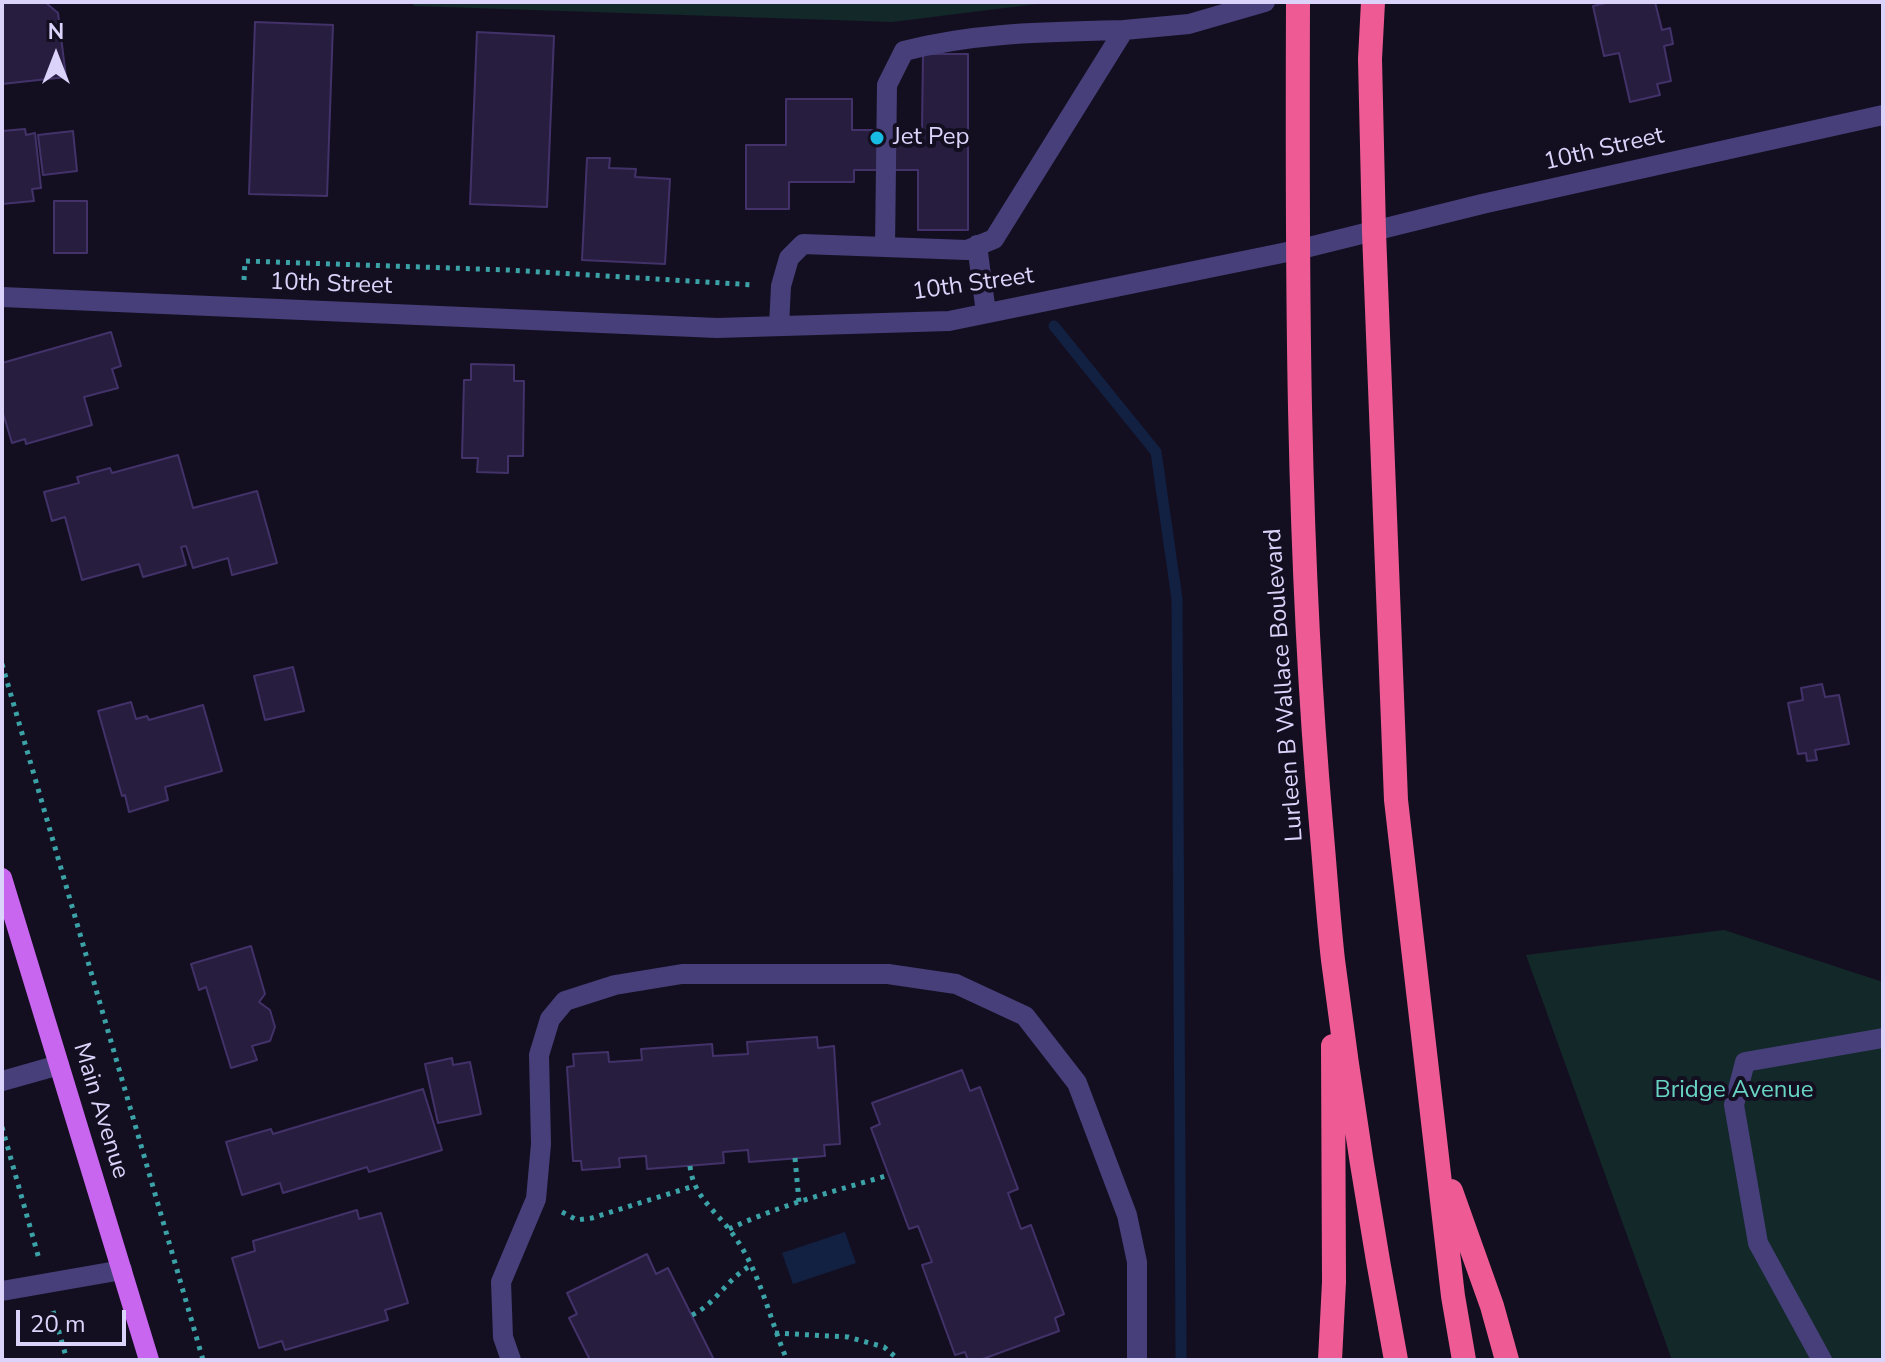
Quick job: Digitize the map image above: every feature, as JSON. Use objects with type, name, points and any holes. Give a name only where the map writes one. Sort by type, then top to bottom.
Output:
[{"type":"highway","name":"Lurleen B Wallace Boulevard","points":[[1298,2],[1297,250],[1302,526],[1315,750],[1333,960],[1396,1360]]},
{"type":"highway","points":[[1373,2],[1370,59],[1374,232],[1396,800],[1436,1150],[1464,1360]]},
{"type":"highway","points":[[1330,1360],[1334,1282],[1333,960]]},
{"type":"highway","points":[[1436,1150],[1492,1306],[1507,1360]]},
{"type":"main road","name":"Main Avenue","points":[[2,878],[149,1360]]},
{"type":"street","points":[[885,247],[887,85],[904,51],[943,41],[1003,35],[1189,24],[1265,2]]},
{"type":"street","points":[[779,326],[781,286],[789,258],[803,244],[967,250],[994,239],[1124,30]]},
{"type":"street","name":"10th Street","points":[[2,297],[717,328],[949,321],[1297,250],[1497,200],[1883,115]]},
{"type":"street","points":[[977,245],[986,313]]},
{"type":"street","points":[[508,1359],[503,1337],[501,1282],[536,1199],[541,1144],[539,1055],[550,1019],[565,1001],[615,985],[682,974],[888,974],[956,984],[1025,1016],[1077,1083],[1127,1215],[1137,1262],[1137,1360]]},
{"type":"street","points":[[1822,1360],[1758,1243],[1734,1105],[1745,1062],[1883,1038]]},
{"type":"street","points":[[2,1081],[59,1065]]},
{"type":"street","points":[[2,1291],[122,1270]]},
{"type":"path","points":[[2,664],[203,1360]]},
{"type":"path","points":[[2,1127],[67,1360]]},
{"type":"path","points":[[795,1158],[799,1202]]},
{"type":"path","points":[[690,1166],[694,1186],[704,1202],[729,1229],[752,1265],[787,1360]]},
{"type":"path","points":[[729,1229],[756,1216],[889,1175]]},
{"type":"path","points":[[536,1199],[577,1220],[694,1186]]},
{"type":"path","points":[[692,1315],[707,1308],[736,1273],[752,1265]]},
{"type":"path","points":[[775,1333],[848,1337],[884,1347],[899,1360]]},
{"type":"green space","points":[[413,2],[1053,2],[892,22],[414,6]]},
{"type":"green space","name":"Bridge Avenue","points":[[1724,930],[1883,982],[1883,1360],[1672,1360],[1526,955]]},
{"type":"water","points":[[845,1232],[856,1263],[793,1284],[782,1253]]},
{"type":"building","points":[[45,2],[58,13],[66,77],[2,84],[2,3]]},
{"type":"building","points":[[1610,2],[1655,2],[1662,30],[1670,28],[1673,44],[1664,46],[1671,81],[1657,84],[1660,95],[1630,102],[1619,53],[1604,56],[1593,6]]},
{"type":"building","points":[[255,22],[333,25],[327,196],[249,194]]},
{"type":"building","points":[[477,32],[554,36],[547,207],[470,204]]},
{"type":"building","name":"Jet Pep","points":[[923,54],[968,54],[968,230],[918,230],[918,170],[854,170],[854,182],[789,182],[789,209],[746,209],[746,145],[786,145],[786,99],[852,99],[852,130],[922,130]]},
{"type":"building","points":[[25,129],[26,135],[35,133],[41,188],[32,189],[34,201],[2,204],[2,131]]},
{"type":"building","points":[[73,131],[77,171],[43,175],[38,135]]},
{"type":"building","points":[[587,158],[610,158],[609,168],[636,169],[635,177],[670,179],[665,264],[582,260]]},
{"type":"building","points":[[54,201],[87,201],[87,253],[54,253]]},
{"type":"building","points":[[111,332],[121,366],[112,369],[118,388],[84,397],[92,425],[26,444],[25,439],[12,443],[2,410],[2,363]]},
{"type":"building","points":[[471,364],[514,365],[514,381],[524,381],[523,456],[508,456],[508,473],[477,472],[478,458],[462,458],[464,380],[471,380]]},
{"type":"building","points":[[178,455],[193,508],[257,491],[277,563],[232,575],[228,558],[193,568],[186,546],[181,547],[186,565],[143,577],[139,564],[82,580],[65,517],[52,521],[44,492],[79,483],[77,477],[110,468],[112,473]]},
{"type":"building","points":[[293,667],[304,711],[265,720],[254,676]]},
{"type":"building","points":[[1822,684],[1825,697],[1839,695],[1849,744],[1815,750],[1817,760],[1807,761],[1806,753],[1798,754],[1788,703],[1803,700],[1801,688]]},
{"type":"building","points":[[131,702],[136,719],[147,716],[149,720],[203,705],[222,771],[165,787],[168,800],[129,812],[98,711]]},
{"type":"building","points":[[251,946],[265,994],[259,1002],[270,1010],[275,1027],[270,1041],[252,1046],[257,1060],[231,1068],[206,987],[199,990],[191,964]]},
{"type":"building","points":[[817,1037],[818,1048],[834,1046],[840,1144],[824,1145],[825,1156],[749,1162],[748,1150],[723,1152],[724,1163],[647,1169],[646,1156],[619,1158],[620,1167],[582,1170],[581,1161],[573,1161],[567,1067],[574,1066],[573,1054],[608,1052],[609,1062],[642,1060],[641,1049],[712,1044],[713,1056],[748,1054],[747,1042]]},
{"type":"building","points":[[452,1058],[453,1065],[470,1062],[481,1114],[438,1123],[425,1064]]},
{"type":"building","points":[[962,1070],[970,1091],[980,1087],[1018,1189],[1008,1193],[1021,1229],[1031,1225],[1064,1314],[1055,1318],[1059,1331],[980,1360],[968,1360],[965,1352],[955,1355],[922,1265],[932,1262],[918,1226],[909,1229],[871,1128],[880,1124],[872,1103]]},
{"type":"building","points":[[423,1089],[442,1150],[369,1172],[367,1167],[283,1193],[280,1183],[242,1195],[226,1142],[271,1129],[273,1134]]},
{"type":"building","points":[[357,1210],[359,1219],[381,1213],[408,1303],[385,1310],[388,1320],[285,1350],[282,1341],[259,1348],[232,1258],[255,1251],[253,1241]]},
{"type":"building","points":[[647,1254],[656,1274],[668,1268],[714,1360],[590,1360],[569,1318],[577,1314],[567,1293]]},
{"type":"waterway","points":[[1054,326],[1156,452],[1177,599],[1181,1360]]},
{"type":"place","name":"Jet Pep","points":[[877,138]]}]
